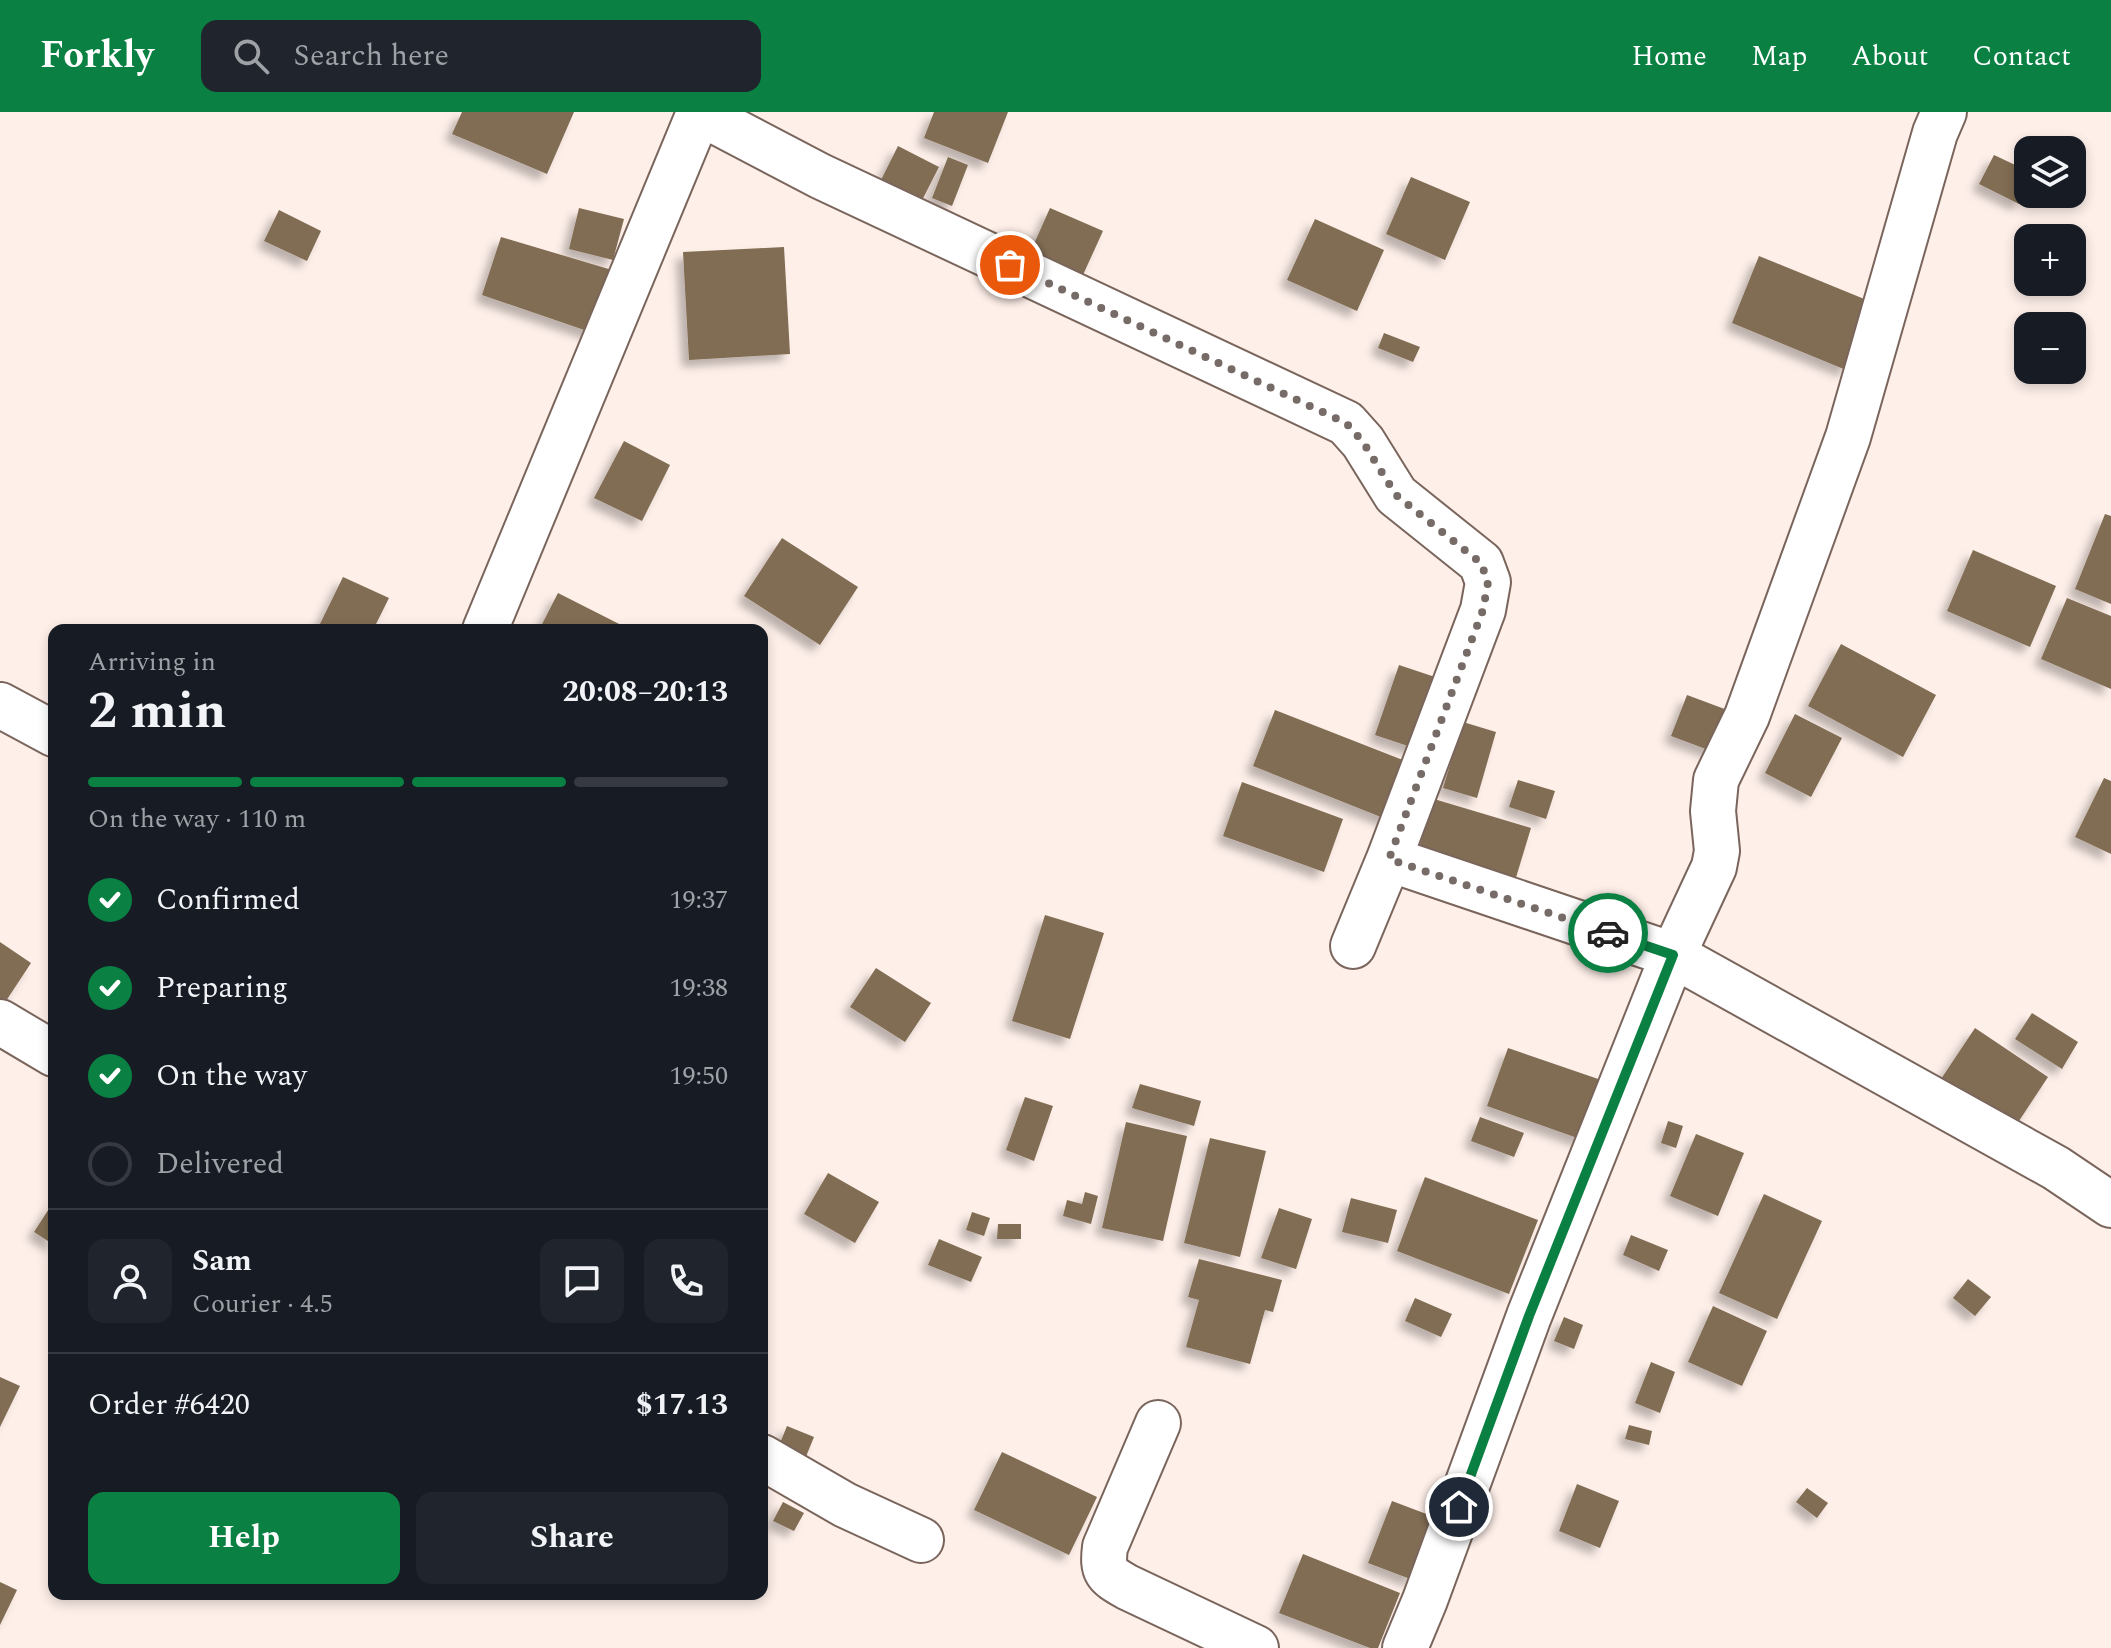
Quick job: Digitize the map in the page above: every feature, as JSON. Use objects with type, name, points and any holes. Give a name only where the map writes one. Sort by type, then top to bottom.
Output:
[{"type":"street","points":[[487,624],[699,112],[820,176],[1346,423],[1363,442],[1396,495],[1481,563],[1488,582],[1483,610],[1353,946]]},
{"type":"street","points":[[1405,1648],[1529,1316],[1673,955],[1714,867],[1717,851],[1713,811],[1716,780],[1747,716],[1848,437],[1935,133],[1944,112]]},
{"type":"street","points":[[0,705],[48,731]]},
{"type":"street","points":[[1389,859],[1673,955],[2056,1168],[2111,1205]]},
{"type":"street","points":[[0,1022],[48,1050]]},
{"type":"street","points":[[1158,1423],[1105,1547],[1103,1564],[1109,1577],[1127,1587],[1256,1648]]},
{"type":"street","points":[[768,1460],[845,1505],[921,1540]]},
{"type":"building","points":[[462,112],[574,112],[547,174],[452,134]]},
{"type":"building","points":[[934,112],[1008,112],[988,163],[924,138]]},
{"type":"building","points":[[898,146],[939,167],[917,210],[876,190]]},
{"type":"building","points":[[1994,155],[2014,164],[2014,202],[1979,184]]},
{"type":"building","points":[[948,157],[968,165],[952,206],[932,198]]},
{"type":"building","points":[[1411,177],[1470,202],[1445,260],[1386,234]]},
{"type":"building","points":[[579,208],[624,219],[613,260],[569,249]]},
{"type":"building","points":[[1050,208],[1103,231],[1077,288],[1025,264]]},
{"type":"building","points":[[279,210],[321,231],[307,261],[264,241]]},
{"type":"building","points":[[1315,219],[1384,250],[1357,311],[1287,280]]},
{"type":"building","points":[[501,237],[612,270],[596,334],[482,295]]},
{"type":"building","points":[[784,247],[790,354],[689,360],[683,252]]},
{"type":"building","points":[[1759,256],[1874,303],[1846,370],[1732,323]]},
{"type":"building","points":[[1384,333],[1420,347],[1413,362],[1378,348]]},
{"type":"building","points":[[624,441],[670,465],[642,521],[594,498]]},
{"type":"building","points":[[2105,514],[2111,516],[2111,604],[2075,589]]},
{"type":"building","points":[[782,538],[858,587],[820,645],[744,596]]},
{"type":"building","points":[[1973,550],[2056,586],[2030,647],[1947,611]]},
{"type":"building","points":[[343,577],[389,598],[376,624],[320,624]]},
{"type":"building","points":[[558,593],[619,624],[542,624]]},
{"type":"building","points":[[2067,598],[2111,616],[2111,689],[2041,659]]},
{"type":"building","points":[[1841,644],[1936,695],[1903,757],[1808,706]]},
{"type":"building","points":[[1399,665],[1447,681],[1423,751],[1375,735]]},
{"type":"building","points":[[1687,695],[1730,711],[1714,752],[1671,736]]},
{"type":"building","points":[[1275,710],[1413,764],[1391,821],[1253,766]]},
{"type":"building","points":[[1795,714],[1842,738],[1811,797],[1765,773]]},
{"type":"building","points":[[1463,722],[1496,732],[1477,798],[1443,788]]},
{"type":"building","points":[[2104,778],[2111,781],[2111,854],[2075,837]]},
{"type":"building","points":[[1518,780],[1555,791],[1546,819],[1509,807]]},
{"type":"building","points":[[1242,782],[1343,819],[1324,872],[1223,836]]},
{"type":"building","points":[[1434,799],[1531,828],[1514,884],[1417,855]]},
{"type":"building","points":[[1045,915],[1104,933],[1070,1039],[1012,1021]]},
{"type":"building","points":[[0,942],[31,963],[0,1010]]},
{"type":"building","points":[[876,968],[931,1003],[905,1042],[850,1007]]},
{"type":"building","points":[[2032,1013],[2078,1042],[2062,1069],[2015,1039]]},
{"type":"building","points":[[1975,1028],[2048,1077],[2013,1130],[1939,1082]]},
{"type":"building","points":[[1508,1048],[1604,1081],[1583,1140],[1487,1106]]},
{"type":"building","points":[[1140,1084],[1201,1101],[1194,1126],[1132,1108]]},
{"type":"building","points":[[1025,1097],[1053,1106],[1034,1161],[1006,1150]]},
{"type":"building","points":[[1480,1117],[1524,1133],[1514,1157],[1471,1141]]},
{"type":"building","points":[[1668,1121],[1683,1126],[1676,1148],[1661,1143]]},
{"type":"building","points":[[1126,1122],[1187,1136],[1163,1241],[1102,1228]]},
{"type":"building","points":[[1696,1134],[1744,1153],[1718,1216],[1670,1196]]},
{"type":"building","points":[[1210,1138],[1266,1151],[1240,1257],[1184,1243]]},
{"type":"building","points":[[828,1173],[879,1202],[855,1243],[804,1214]]},
{"type":"building","points":[[1425,1177],[1538,1220],[1509,1294],[1397,1251]]},
{"type":"building","points":[[1085,1192],[1098,1196],[1091,1224],[1063,1216],[1067,1200],[1082,1204]]},
{"type":"building","points":[[1764,1194],[1822,1221],[1777,1319],[1719,1293]]},
{"type":"building","points":[[1351,1198],[1397,1210],[1388,1243],[1342,1232]]},
{"type":"building","points":[[1279,1208],[1312,1219],[1296,1269],[1261,1258]]},
{"type":"building","points":[[48,1210],[48,1241],[34,1232]]},
{"type":"building","points":[[972,1212],[990,1218],[984,1236],[966,1230]]},
{"type":"building","points":[[998,1224],[1021,1224],[1021,1239],[997,1239]]},
{"type":"building","points":[[1631,1235],[1668,1250],[1659,1271],[1623,1255]]},
{"type":"building","points":[[939,1239],[982,1257],[971,1282],[928,1265]]},
{"type":"building","points":[[1199,1259],[1282,1280],[1273,1312],[1265,1310],[1250,1364],[1186,1347],[1199,1300],[1188,1297]]},
{"type":"building","points":[[1968,1279],[1991,1297],[1975,1316],[1953,1298]]},
{"type":"building","points":[[1415,1298],[1452,1314],[1441,1337],[1405,1321]]},
{"type":"building","points":[[1713,1306],[1767,1331],[1742,1386],[1688,1362]]},
{"type":"building","points":[[1564,1317],[1583,1325],[1574,1349],[1554,1341]]},
{"type":"building","points":[[1651,1362],[1675,1372],[1660,1413],[1635,1403]]},
{"type":"building","points":[[0,1377],[20,1386],[0,1427]]},
{"type":"building","points":[[1629,1425],[1652,1431],[1649,1445],[1625,1439]]},
{"type":"building","points":[[787,1426],[814,1437],[805,1459],[778,1448]]},
{"type":"building","points":[[1002,1452],[1097,1497],[1069,1555],[974,1510]]},
{"type":"building","points":[[1577,1484],[1619,1501],[1600,1548],[1559,1531]]},
{"type":"building","points":[[1807,1488],[1828,1503],[1817,1518],[1796,1502]]},
{"type":"building","points":[[1392,1501],[1437,1518],[1413,1580],[1368,1563]]},
{"type":"building","points":[[783,1502],[804,1513],[794,1531],[773,1521]]},
{"type":"building","points":[[1303,1554],[1400,1593],[1378,1648],[1370,1648],[1279,1613]]},
{"type":"building","points":[[0,1582],[17,1590],[0,1625]]},
{"type":"way so far","points":[[1010,265],[1346,423],[1363,442],[1396,495],[1481,563],[1488,582],[1483,610],[1389,859],[1608,933]]},
{"type":"route","points":[[1459,1507],[1529,1316],[1673,955],[1608,933]]}]
